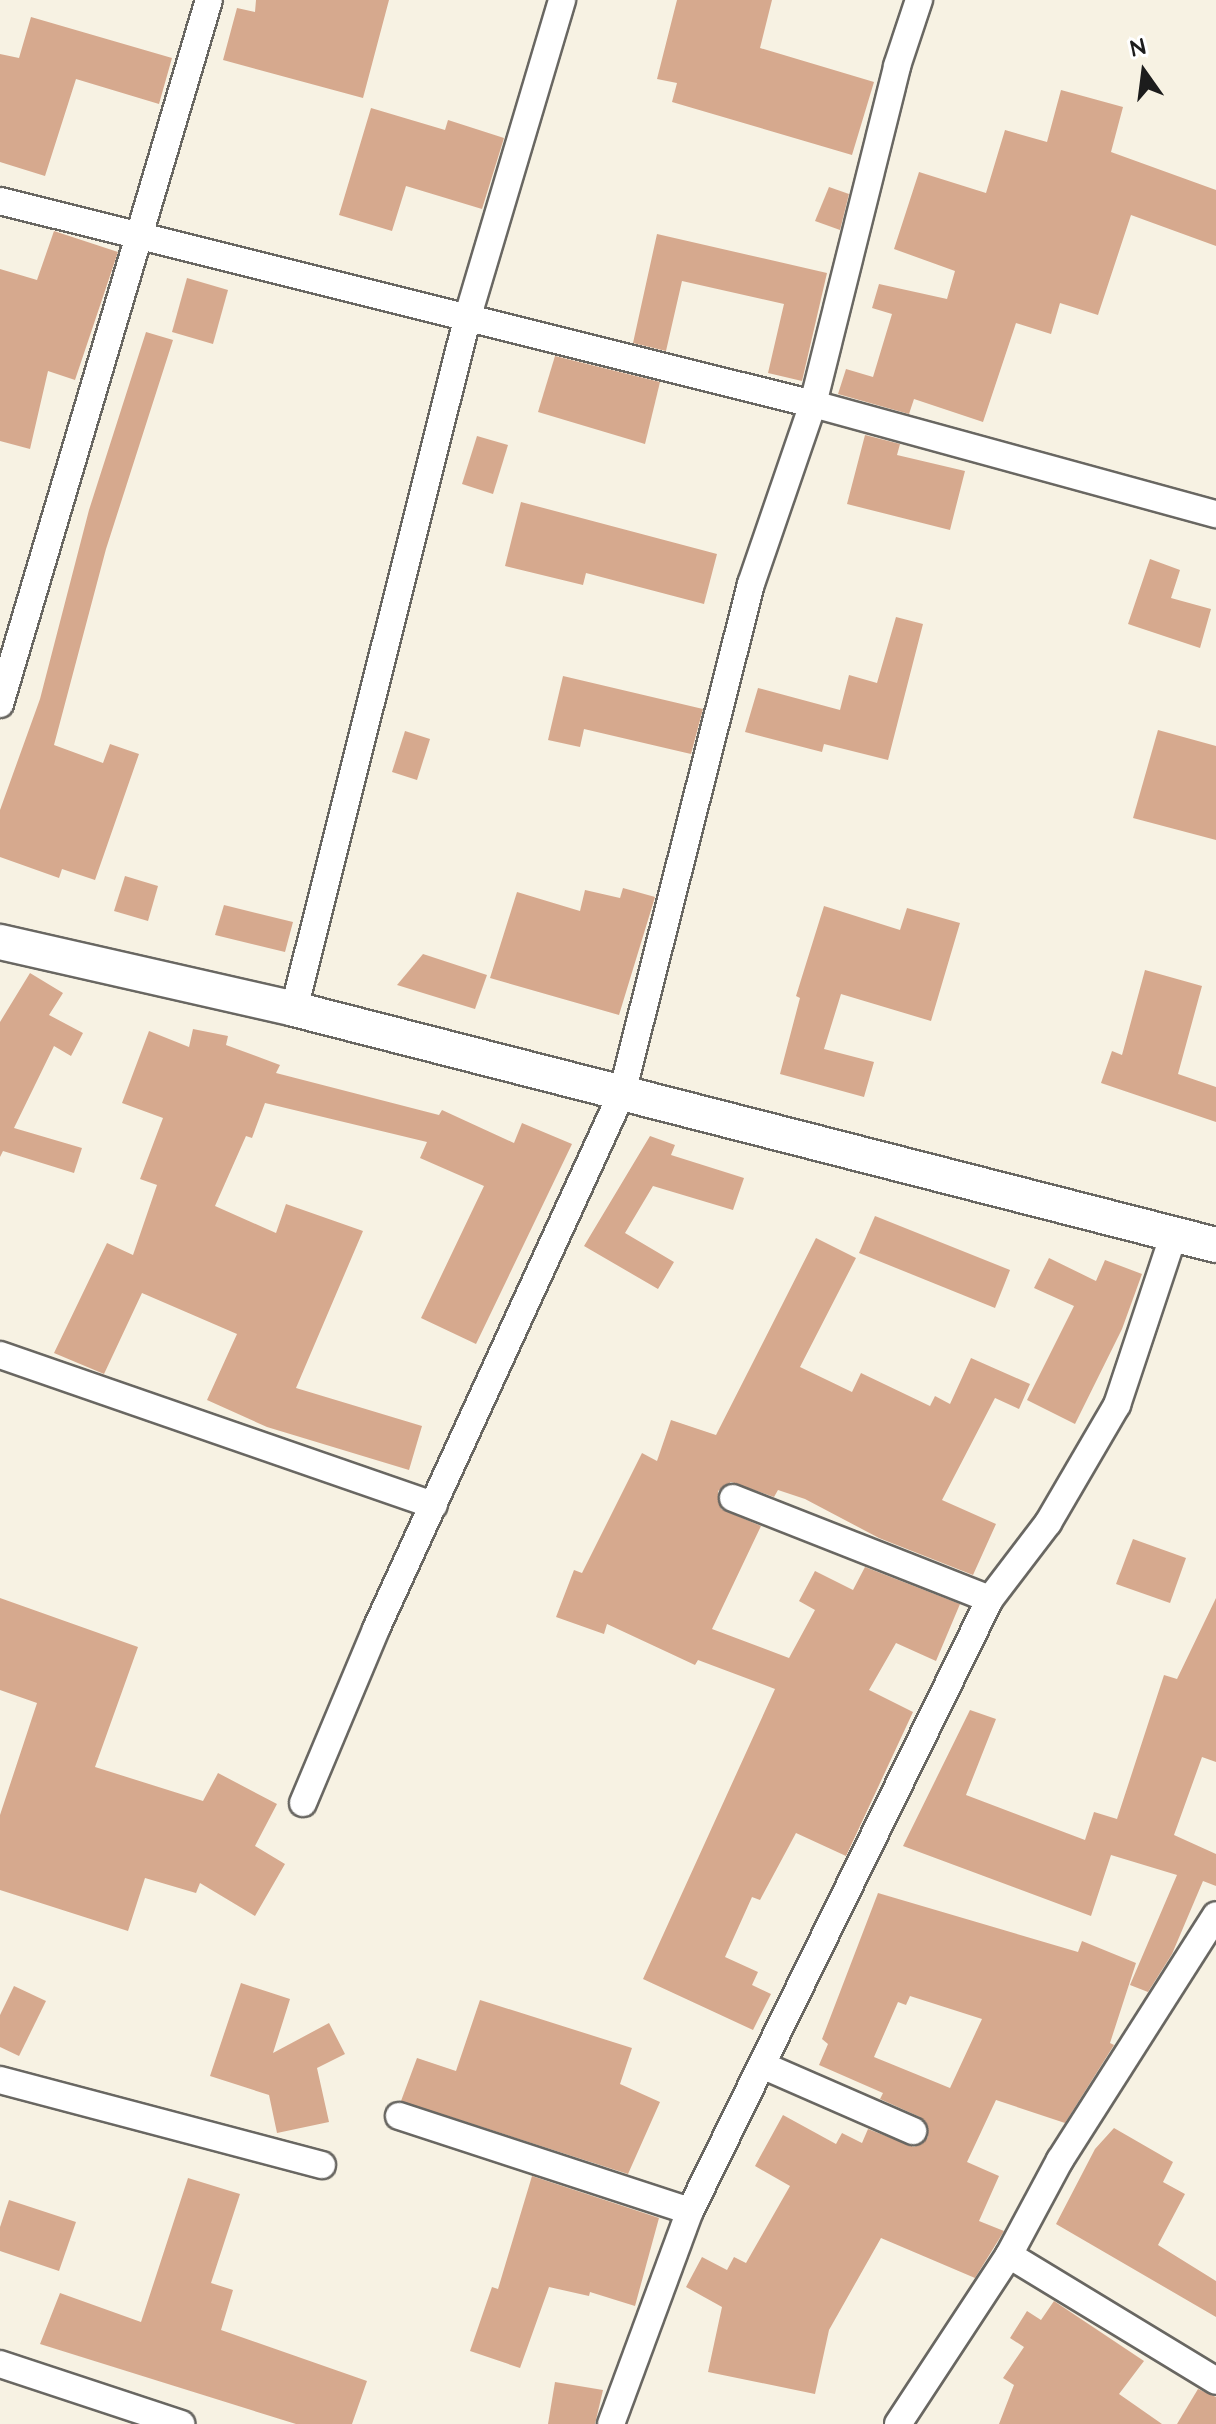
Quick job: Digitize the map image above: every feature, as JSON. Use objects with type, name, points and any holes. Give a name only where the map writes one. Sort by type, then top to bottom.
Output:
[{"type":"street","points":[[0,704],[142,237],[209,0]]},
{"type":"street","points":[[294,1009],[467,319],[562,0]]},
{"type":"street","points":[[303,1803],[434,1505],[622,1093],[751,584],[813,404],[897,66],[919,0]]},
{"type":"street","points":[[0,201],[813,404],[1216,514]]},
{"type":"street","points":[[0,942],[294,1009],[1216,1245]]},
{"type":"street","points":[[611,2424],[690,2211],[990,1599],[1048,1523],[1117,1405],[1174,1234]]},
{"type":"street","points":[[0,1355],[434,1505]]},
{"type":"street","points":[[733,1498],[990,1599]]},
{"type":"street","points":[[898,2424],[1009,2255],[1060,2160],[1216,1915]]},
{"type":"street","points":[[762,2065],[913,2131]]},
{"type":"street","points":[[0,2080],[322,2165]]},
{"type":"street","points":[[399,2116],[690,2211]]},
{"type":"street","points":[[1009,2255],[1216,2381]]},
{"type":"street","points":[[0,2364],[181,2424]]},
{"type":"building","points":[[256,0],[389,0],[363,98],[223,60],[237,8],[255,12]]},
{"type":"building","points":[[677,0],[772,0],[760,48],[874,82],[852,155],[672,102],[677,83],[657,79]]},
{"type":"building","points":[[31,17],[172,58],[159,104],[76,79],[45,176],[0,162],[0,54],[19,58]]},
{"type":"building","points":[[1061,90],[1123,107],[1111,152],[1216,190],[1216,246],[1131,215],[1098,315],[1060,303],[1051,334],[1016,323],[983,422],[914,399],[909,414],[838,394],[846,369],[873,377],[892,314],[872,308],[879,284],[947,299],[955,271],[894,249],[919,172],[986,193],[1005,130],[1047,142]]},
{"type":"building","points":[[371,108],[445,130],[448,120],[504,138],[482,209],[406,186],[392,231],[339,215]]},
{"type":"building","points":[[829,187],[849,194],[840,230],[815,221]]},
{"type":"building","points":[[54,231],[118,252],[75,380],[48,371],[30,449],[0,441],[0,269],[37,280]]},
{"type":"building","points":[[657,234],[827,273],[802,381],[768,373],[784,304],[682,281],[666,351],[633,343]]},
{"type":"building","points":[[187,278],[228,290],[213,344],[172,332]]},
{"type":"building","points":[[146,332],[173,340],[106,549],[54,745],[103,763],[110,744],[139,754],[95,880],[62,869],[59,878],[0,857],[0,810],[40,699],[89,510]]},
{"type":"building","points":[[555,356],[660,382],[645,444],[538,412]]},
{"type":"building","points":[[865,435],[900,444],[897,455],[965,471],[950,530],[847,504]]},
{"type":"building","points":[[477,436],[508,445],[493,494],[462,484]]},
{"type":"building","points":[[521,502],[717,554],[704,604],[586,573],[583,585],[505,566]]},
{"type":"building","points":[[1150,559],[1180,570],[1171,598],[1211,609],[1200,648],[1128,624]]},
{"type":"building","points":[[896,617],[923,624],[888,760],[824,744],[822,752],[745,732],[758,688],[840,710],[849,675],[877,683]]},
{"type":"building","points":[[563,676],[703,709],[691,754],[584,729],[580,747],[548,740]]},
{"type":"building","points":[[1158,730],[1216,746],[1216,840],[1133,818]]},
{"type":"building","points":[[405,731],[430,739],[417,780],[392,772]]},
{"type":"building","points":[[125,876],[158,886],[148,921],[114,911]]},
{"type":"building","points":[[623,888],[655,897],[619,1015],[490,978],[517,892],[580,911],[585,890],[620,898]]},
{"type":"building","points":[[224,905],[293,922],[285,952],[215,935]]},
{"type":"building","points":[[824,906],[900,930],[907,908],[960,923],[931,1021],[841,994],[824,1049],[874,1062],[864,1097],[780,1074],[800,998],[796,996]]},
{"type":"building","points":[[423,954],[487,975],[475,1009],[397,985]]},
{"type":"building","points":[[1145,970],[1202,986],[1178,1074],[1216,1087],[1216,1122],[1101,1083],[1112,1051],[1122,1055]]},
{"type":"building","points":[[30,973],[63,993],[49,1015],[83,1033],[71,1056],[54,1046],[14,1128],[82,1148],[74,1173],[3,1151],[0,1157],[0,1022]]},
{"type":"building","points":[[193,1029],[228,1036],[226,1045],[280,1065],[276,1073],[439,1115],[442,1110],[514,1143],[522,1123],[572,1144],[476,1344],[421,1318],[484,1186],[420,1158],[427,1142],[265,1103],[252,1138],[246,1136],[215,1206],[276,1233],[286,1204],[363,1231],[296,1388],[422,1426],[409,1470],[267,1427],[207,1400],[237,1334],[142,1293],[104,1374],[54,1353],[107,1243],[133,1255],[157,1185],[140,1179],[163,1118],[122,1103],[149,1031],[189,1047]]},
{"type":"building","points":[[650,1136],[675,1145],[671,1155],[744,1178],[733,1210],[653,1186],[625,1233],[674,1262],[658,1289],[584,1246]]},
{"type":"building","points":[[875,1216],[1010,1270],[995,1308],[859,1253]]},
{"type":"building","points":[[816,1238],[856,1258],[800,1367],[852,1392],[861,1373],[930,1406],[935,1396],[950,1404],[971,1358],[1030,1384],[1019,1409],[995,1398],[942,1500],[996,1524],[973,1575],[879,1538],[805,1499],[778,1490],[774,1497],[731,1482],[718,1491],[721,1509],[761,1526],[712,1629],[789,1658],[815,1610],[799,1601],[815,1571],[853,1590],[865,1567],[960,1604],[936,1661],[896,1643],[869,1690],[913,1712],[846,1856],[796,1833],[760,1900],[752,1897],[725,1957],[758,1972],[752,1985],[771,1994],[753,2030],[643,1979],[775,1689],[698,1660],[695,1665],[607,1624],[604,1634],[556,1617],[574,1570],[582,1573],[642,1453],[657,1461],[671,1420],[716,1435]]},
{"type":"building","points":[[1049,1258],[1096,1281],[1105,1260],[1142,1274],[1122,1329],[1075,1424],[1027,1400],[1074,1306],[1034,1288]]},
{"type":"building","points":[[1133,1539],[1186,1558],[1170,1603],[1116,1584]]},
{"type":"building","points":[[0,1598],[138,1647],[95,1767],[203,1801],[218,1773],[277,1804],[255,1846],[285,1864],[255,1916],[200,1883],[196,1893],[145,1878],[128,1931],[0,1890],[0,1815],[37,1703],[0,1690]]},
{"type":"building","points":[[1216,1598],[1216,1762],[1202,1757],[1174,1835],[1216,1854],[1216,1886],[1203,1881],[1172,1954],[1148,1992],[1130,1985],[1177,1875],[1111,1855],[1091,1916],[903,1846],[970,1710],[996,1719],[966,1795],[1085,1840],[1094,1812],[1117,1819],[1164,1675],[1177,1679]]},
{"type":"building","points":[[878,1893],[1078,1952],[1082,1941],[1136,1963],[1110,2043],[1114,2045],[1065,2123],[996,2100],[967,2162],[999,2176],[979,2221],[1004,2231],[975,2278],[881,2238],[829,2330],[815,2394],[708,2372],[722,2307],[686,2287],[702,2257],[727,2270],[734,2257],[746,2263],[790,2186],[755,2166],[783,2115],[836,2144],[842,2133],[862,2143],[868,2129],[914,2147],[928,2137],[920,2117],[880,2099],[883,2093],[819,2065],[828,2044],[822,2039]],"holes":[[[910,1996],[982,2019],[950,2088],[874,2057],[898,2002],[906,2005]]]},
{"type":"building","points":[[241,1983],[290,1999],[273,2053],[329,2023],[345,2054],[317,2068],[329,2122],[277,2133],[269,2095],[210,2076]]},
{"type":"building","points":[[14,1986],[46,2001],[19,2056],[0,2047],[0,2015]]},
{"type":"building","points":[[480,2000],[632,2048],[620,2084],[660,2102],[628,2174],[401,2101],[417,2058],[456,2071]]},
{"type":"building","points":[[1114,2128],[1173,2162],[1163,2182],[1185,2194],[1158,2245],[1216,2281],[1216,2317],[1056,2224],[1095,2149]]},
{"type":"building","points":[[532,2176],[659,2218],[635,2306],[590,2292],[589,2296],[549,2287],[520,2368],[470,2351],[492,2287],[498,2289]]},
{"type":"building","points":[[188,2178],[240,2194],[211,2283],[233,2290],[221,2330],[367,2381],[352,2424],[296,2424],[40,2344],[60,2293],[141,2322]]},
{"type":"building","points":[[9,2200],[76,2222],[59,2271],[0,2251],[0,2227]]},
{"type":"building","points":[[1054,2301],[1144,2361],[1119,2394],[1162,2424],[999,2424],[1014,2385],[1003,2378],[1024,2347],[1010,2338],[1027,2311],[1041,2320]]},
{"type":"building","points":[[555,2382],[603,2390],[595,2424],[548,2424]]},
{"type":"building","points":[[1198,2389],[1216,2397],[1216,2424],[1177,2424]]}]
